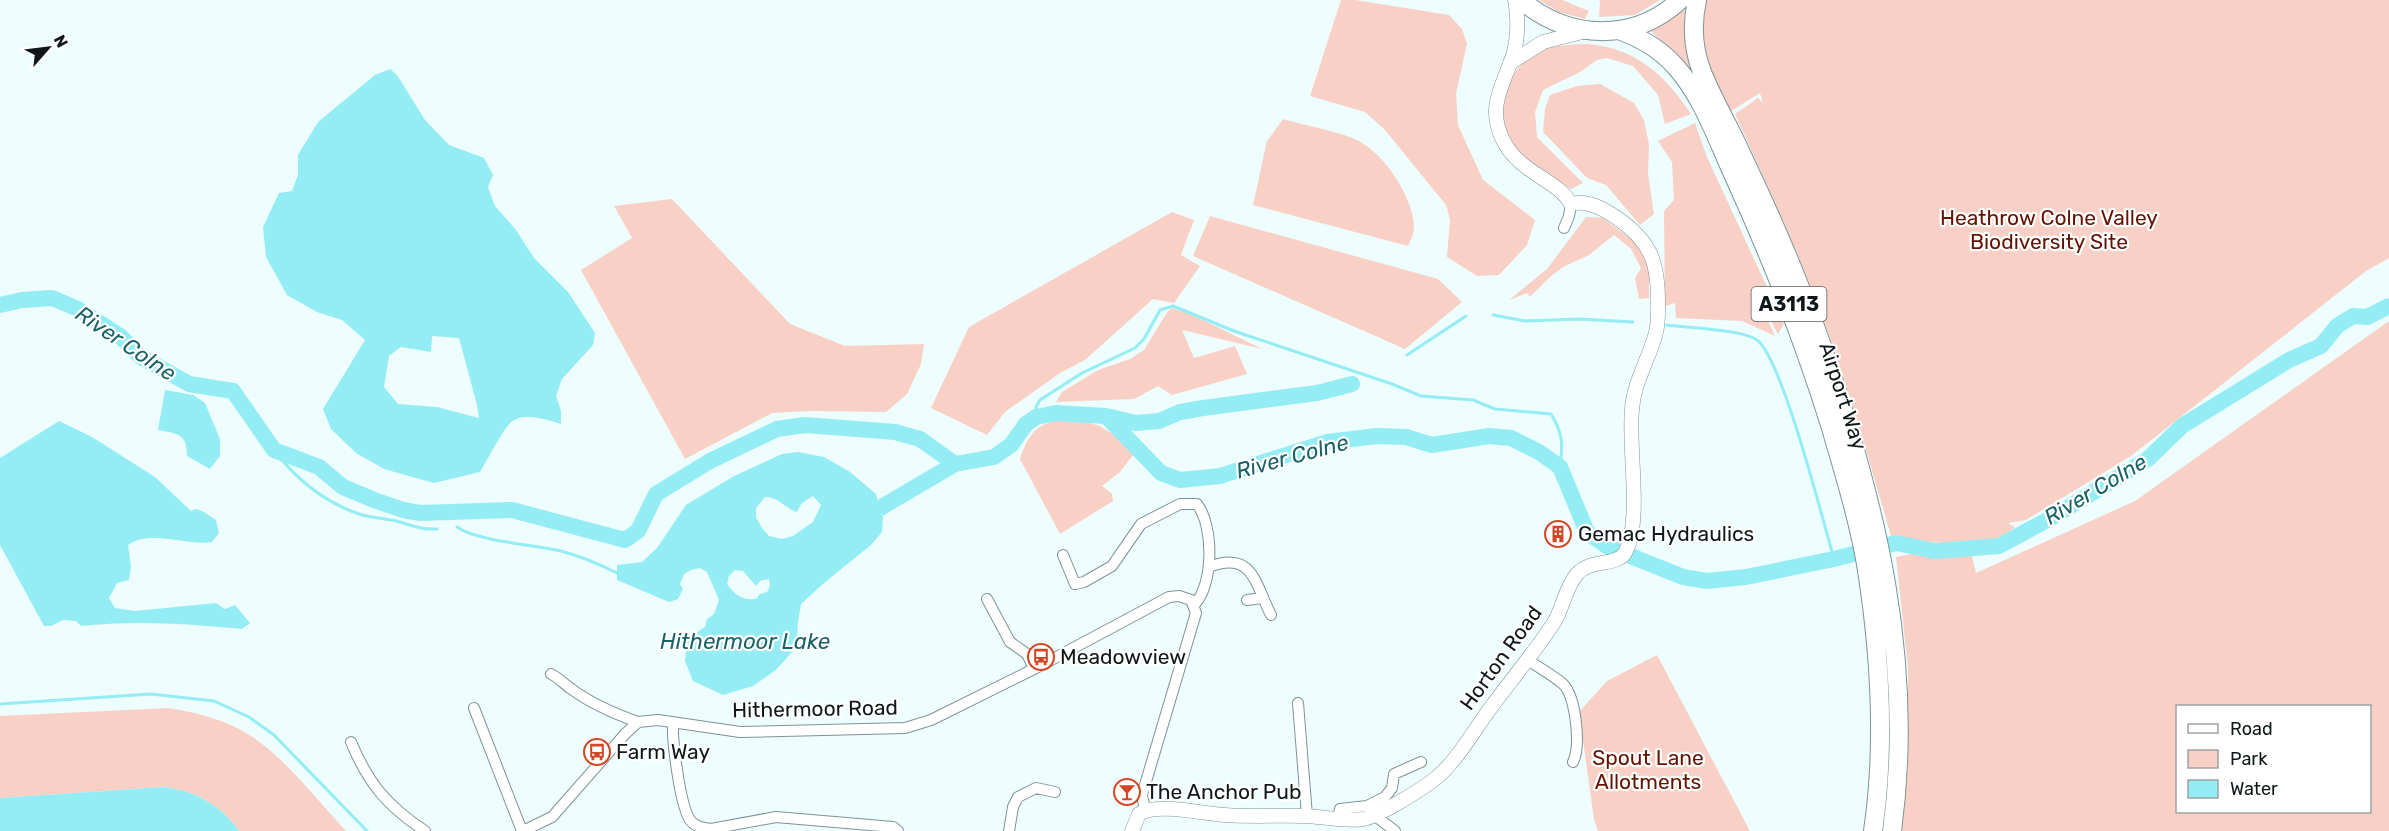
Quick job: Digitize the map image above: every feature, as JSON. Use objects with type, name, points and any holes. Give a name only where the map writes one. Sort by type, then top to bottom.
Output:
[{"type":"highway","points":[[1521,0],[1546,18],[1567,27],[1586,31],[1619,30],[1642,23],[1668,11],[1680,0]]},
{"type":"highway","name":"Airport Way","points":[[1697,0],[1694,25],[1701,70],[1757,187],[1810,314],[1841,404],[1874,562],[1896,647],[1899,745],[1892,831]]},
{"type":"highway","name":"Airport Way","points":[[1619,30],[1655,47],[1677,68],[1697,99],[1719,143],[1751,213],[1798,328],[1846,479],[1869,538]]},
{"type":"highway","name":"Airport Way","points":[[1873,831],[1878,777],[1879,707],[1874,562]]},
{"type":"street","points":[[1515,0],[1518,22],[1510,63],[1496,103],[1498,129],[1522,166],[1562,192],[1571,204],[1564,228]]},
{"type":"street","points":[[1510,63],[1543,42],[1586,31]]},
{"type":"street","name":"Horton Road","points":[[1145,810],[1338,819],[1357,819],[1374,815],[1436,778],[1528,660],[1553,624],[1578,573],[1592,564],[1621,558],[1631,539],[1634,524],[1630,443],[1632,406],[1640,374],[1656,335],[1657,266],[1643,240],[1616,218],[1583,201],[1571,204]]},
{"type":"street","points":[[1063,555],[1075,584],[1084,582],[1112,566],[1141,524],[1180,504],[1197,504],[1204,518],[1209,567],[1202,595],[1194,605],[1196,613],[1194,622],[1142,795],[1145,810],[1139,814],[1132,831]]},
{"type":"street","points":[[1209,567],[1232,561],[1245,567],[1256,580],[1271,615]]},
{"type":"street","name":"Hithermoor Road","points":[[638,722],[658,720],[740,732],[898,729],[930,720],[1034,669],[1168,597],[1179,596],[1191,600],[1194,605]]},
{"type":"street","points":[[1247,600],[1262,598]]},
{"type":"street","points":[[987,599],[1010,642],[1027,654],[1034,669]]},
{"type":"street","points":[[1528,660],[1564,685],[1571,698],[1578,752],[1574,762]]},
{"type":"street","points":[[551,674],[618,716],[638,722]]},
{"type":"street","points":[[474,708],[523,831],[552,817],[638,722]]},
{"type":"street","points":[[1302,708],[1307,816]]},
{"type":"street","points":[[618,716],[625,734]]},
{"type":"street","points":[[673,723],[672,738],[685,808],[690,821],[700,828],[711,829],[776,818],[821,826],[893,827],[898,831]]},
{"type":"street","points":[[351,742],[362,768],[385,800],[396,811],[425,831]]},
{"type":"street","points":[[1338,819],[1340,809],[1367,806],[1384,797],[1392,788],[1394,774],[1420,762]]},
{"type":"street","points":[[1009,831],[1013,807],[1018,797],[1036,788],[1055,792]]},
{"type":"street","points":[[1374,815],[1395,831]]},
{"type":"green space","points":[[1341,0],[1355,0],[1449,15],[1462,29],[1467,44],[1456,93],[1458,125],[1483,180],[1535,220],[1527,245],[1499,275],[1477,276],[1447,257],[1450,220],[1446,205],[1385,130],[1365,112],[1310,96]]},
{"type":"green space","points":[[1539,0],[1562,0],[1589,11],[1585,19],[1559,12]]},
{"type":"green space","points":[[1598,0],[1660,0],[1635,15],[1599,17],[1600,1]]},
{"type":"green space","name":"Heathrow Colne Valley Biodiversity Site","points":[[1706,0],[2389,0],[2389,258],[2366,271],[2131,456],[2026,520],[2008,523],[2015,527],[1999,540],[1945,543],[1892,540],[1849,395],[1820,310],[1735,114],[1758,98],[1763,103],[1760,93],[1731,111],[1700,48]]},
{"type":"green space","points":[[1682,8],[1685,10],[1686,34],[1697,74],[1692,76],[1674,53],[1648,28]]},
{"type":"green space","points":[[1598,45],[1630,55],[1657,74],[1681,99],[1691,114],[1665,124],[1658,95],[1633,66],[1607,58],[1597,60],[1580,72],[1543,90],[1535,112],[1537,137],[1583,183],[1571,189],[1540,172],[1515,150],[1507,135],[1503,119],[1503,103],[1506,88],[1513,75],[1536,53],[1552,47]]},
{"type":"green space","points":[[1600,84],[1634,103],[1644,120],[1649,145],[1648,174],[1654,214],[1640,225],[1606,185],[1587,178],[1543,132],[1545,109],[1550,95],[1577,86]]},
{"type":"green space","points":[[1283,119],[1352,138],[1379,156],[1396,178],[1413,216],[1413,235],[1408,246],[1253,205],[1267,141]]},
{"type":"green space","points":[[1695,123],[1707,157],[1784,324],[1778,334],[1757,296],[1775,336],[1742,321],[1676,318],[1675,303],[1665,306],[1664,211],[1674,200],[1672,162],[1658,141]]},
{"type":"green space","points":[[672,199],[790,324],[845,346],[924,344],[921,364],[907,394],[886,412],[772,413],[685,459],[581,270],[632,238],[614,206]]},
{"type":"green space","points":[[1172,212],[1194,220],[1181,255],[1200,266],[1174,303],[1153,299],[1085,360],[1060,373],[1005,412],[987,435],[931,408],[969,327]]},
{"type":"green space","points":[[1210,216],[1438,279],[1462,302],[1405,349],[1193,256]]},
{"type":"green space","points":[[1586,217],[1603,218],[1637,244],[1649,268],[1649,298],[1639,299],[1635,278],[1641,268],[1631,249],[1614,235],[1589,255],[1563,267],[1530,297],[1527,293],[1509,300],[1547,269]]},
{"type":"green space","points":[[1172,308],[1193,315],[1262,349],[1182,330],[1194,358],[1235,346],[1247,374],[1172,395],[1158,386],[1134,399],[1056,402],[1062,392],[1098,370],[1130,359],[1144,350]]},
{"type":"green space","points":[[2389,321],[2389,831],[1902,831],[1908,765],[1908,668],[1896,557],[1921,552],[1972,556],[1976,573],[2135,501]]},
{"type":"green space","points":[[1075,419],[1100,426],[1137,450],[1120,472],[1102,486],[1112,494],[1113,501],[1060,534],[1020,459],[1028,439],[1039,427],[1054,421]]},
{"type":"green space","name":"Spout Lane Allotments","points":[[1657,655],[1750,831],[1598,831],[1594,819],[1579,712],[1607,681]]},
{"type":"green space","points":[[169,708],[212,718],[251,736],[289,769],[346,831],[239,831],[224,813],[206,800],[186,792],[163,787],[0,798],[0,716]]},
{"type":"water","points":[[390,69],[397,75],[425,120],[449,145],[484,158],[493,175],[488,187],[495,206],[516,230],[534,258],[568,292],[595,333],[593,345],[562,379],[556,396],[561,411],[561,424],[528,417],[515,419],[503,433],[480,472],[434,483],[384,469],[356,453],[331,429],[323,409],[365,340],[342,320],[317,312],[287,295],[266,257],[263,227],[279,193],[292,191],[298,175],[298,155],[318,122],[375,75]],"holes":[[[432,336],[459,338],[479,418],[437,407],[398,404],[384,387],[389,356],[401,347],[431,352]]]},
{"type":"water","points":[[165,390],[193,395],[205,403],[220,439],[220,456],[210,469],[187,456],[187,448],[180,436],[158,430]]},
{"type":"water","points":[[59,421],[92,437],[155,477],[191,511],[196,509],[216,520],[219,533],[212,542],[147,538],[128,545],[131,567],[129,580],[117,583],[109,598],[115,608],[135,611],[216,603],[225,609],[235,605],[250,623],[242,629],[142,623],[81,626],[76,621],[63,620],[51,626],[44,626],[0,545],[0,458]]},
{"type":"water","name":"Hithermoor Lake","points":[[798,452],[824,457],[850,472],[876,494],[883,517],[882,532],[871,545],[801,604],[797,640],[792,652],[776,670],[753,686],[723,695],[693,681],[685,661],[687,639],[705,627],[707,619],[714,614],[719,600],[707,572],[700,568],[684,574],[680,584],[683,589],[678,599],[669,602],[617,580],[617,565],[642,562],[657,548],[686,505],[734,476],[782,454]],"holes":[[[813,496],[821,505],[813,522],[793,536],[782,539],[769,536],[756,517],[756,508],[765,497],[770,497],[797,512],[802,503]],[[735,570],[743,571],[756,586],[760,581],[769,579],[770,586],[767,592],[760,594],[756,599],[746,599],[736,594],[727,584],[729,576]]]},
{"type":"water","points":[[163,787],[186,792],[206,800],[224,813],[239,831],[0,831],[0,798]]},
{"type":"waterway","name":"River Colne","points":[[0,305],[22,300],[52,298],[78,309],[120,336],[141,357],[189,384],[233,391],[274,450],[319,467],[343,487],[403,510],[420,513],[512,510],[625,540],[638,531],[656,494],[710,461],[777,429],[805,425],[895,432],[920,439],[955,464]]},
{"type":"waterway","points":[[1036,417],[1036,407],[1040,400],[1082,373],[1135,348],[1144,339],[1160,310],[1173,306],[1234,331],[1392,384],[1421,396],[1473,400],[1495,409],[1551,414],[1561,439],[1560,467]]},
{"type":"waterway","name":"River Colne","points":[[1106,416],[1161,473],[1180,480],[1220,476],[1327,442],[1377,436],[1406,437],[1432,445],[1489,436],[1511,438],[1539,452],[1560,467],[1587,532],[1608,547],[1683,577],[1707,581],[1746,577],[1834,559],[1896,543],[1935,551],[1999,546],[2051,518],[2148,459],[2182,426],[2289,360],[2321,346],[2337,326],[2353,316],[2367,317],[2389,306]]},
{"type":"waterway","name":"River Colne","points":[[1493,315],[1525,321],[1580,319],[1633,322]]},
{"type":"waterway","name":"River Colne","points":[[1407,355],[1466,316]]},
{"type":"waterway","name":"River Colne","points":[[1667,325],[1739,333],[1757,340],[1767,353],[1778,376],[1801,442],[1834,559]]},
{"type":"waterway","name":"River Colne","points":[[880,508],[955,464],[994,457],[1011,445],[1026,424],[1036,417],[1056,413],[1106,416],[1136,423],[1159,421],[1180,412],[1317,393],[1352,384]]},
{"type":"waterway","points":[[274,450],[301,480],[346,509],[421,528],[437,529]]},
{"type":"waterway","points":[[457,527],[478,536],[568,553],[617,573]]},
{"type":"waterway","points":[[0,704],[151,694],[214,701],[249,717],[274,735],[367,831]]},
{"type":"place","name":"Gemac Hydraulics","points":[[1558,534]]},
{"type":"place","name":"Meadowview","points":[[1041,657]]},
{"type":"place","name":"Farm Way","points":[[597,752]]},
{"type":"place","name":"The Anchor Pub","points":[[1127,792]]}]
